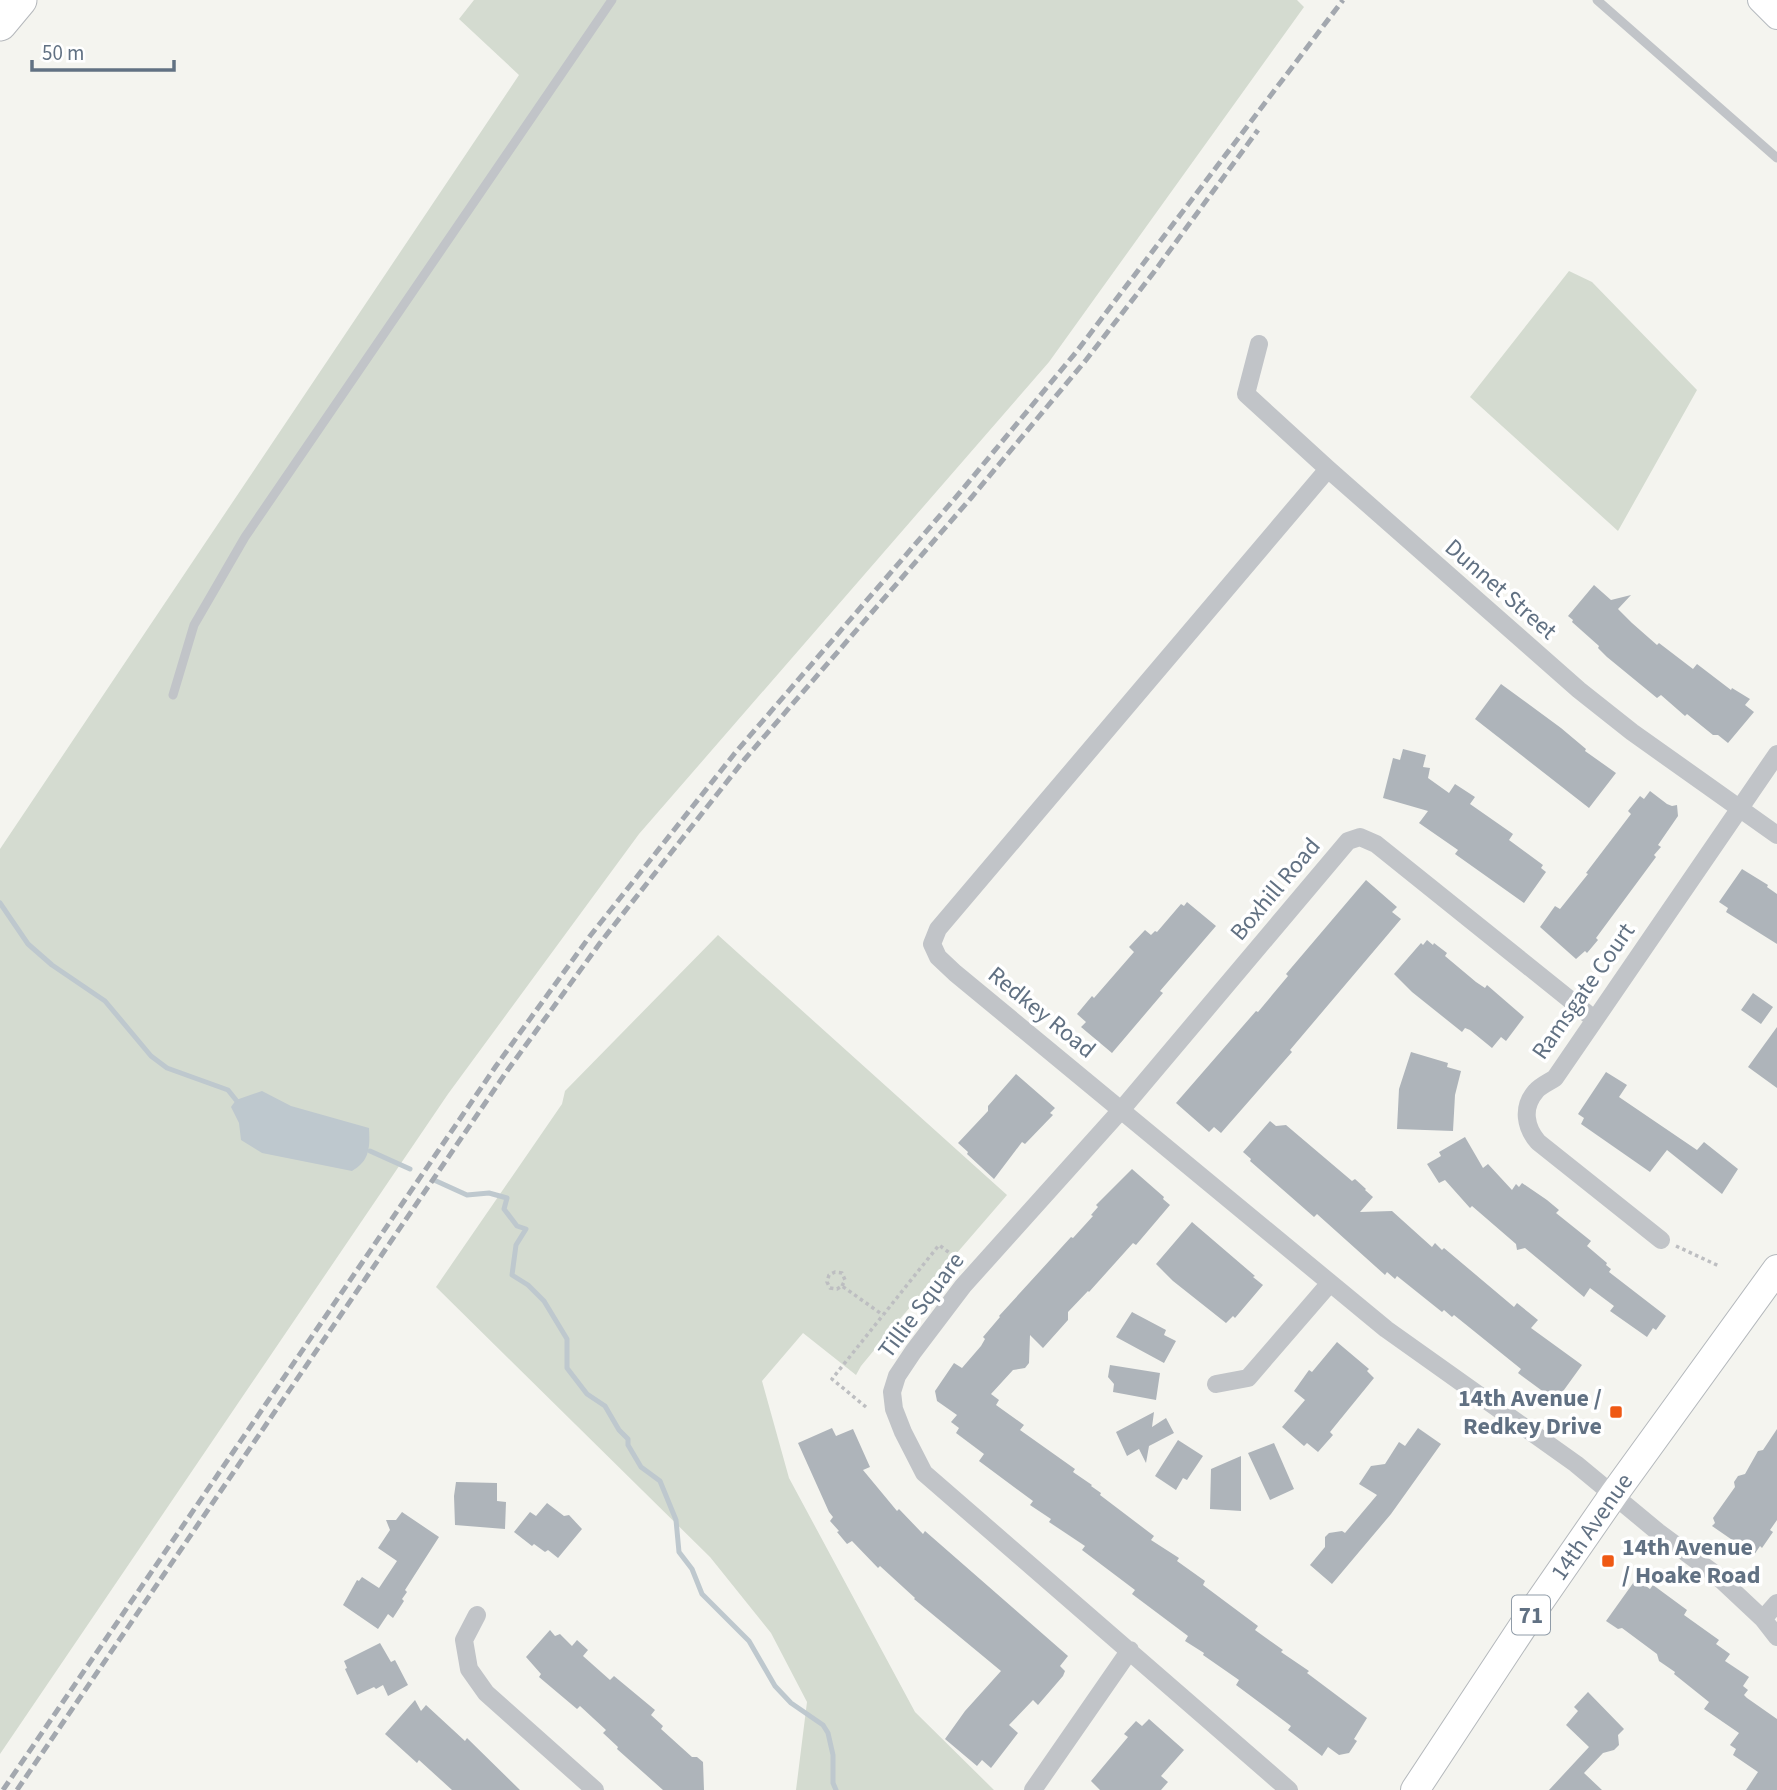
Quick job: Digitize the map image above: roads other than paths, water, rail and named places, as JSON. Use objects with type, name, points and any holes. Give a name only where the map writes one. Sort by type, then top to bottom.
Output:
[{"type":"highway","points":[[0,24],[20,0]]},
{"type":"main road","points":[[1760,0],[1777,17]]},
{"type":"main road","name":"14th Avenue","points":[[1415,1790],[1614,1494],[1777,1269]]},
{"type":"street","name":"Dunnet Street","points":[[1259,344],[1246,394],[1579,690],[1632,732],[1777,835]]},
{"type":"street","name":"Redkey Road","points":[[1328,469],[938,929],[932,944],[938,957],[955,973],[1330,1283],[1396,1337],[1504,1412],[1614,1494],[1658,1532],[1715,1574],[1763,1619],[1777,1637]]},
{"type":"street","name":"Ramsgate Court","points":[[1661,1240],[1538,1143],[1528,1131],[1527,1109],[1535,1091],[1555,1078],[1777,754]]},
{"type":"street","name":"Boxhill Road","points":[[1122,1109],[1338,852],[1348,841],[1360,838],[1376,844],[1594,1019]]},
{"type":"street","name":"Tillie Square","points":[[1122,1109],[936,1318],[897,1376],[892,1392],[894,1409],[924,1473],[1289,1790]]},
{"type":"street","points":[[1216,1384],[1248,1378],[1330,1283]]},
{"type":"street","points":[[1763,1619],[1777,1603]]},
{"type":"street","points":[[477,1615],[464,1640],[468,1669],[486,1693],[595,1790]]},
{"type":"street","points":[[1033,1790],[1130,1650]]},
{"type":"lane","points":[[173,695],[194,625],[245,537],[612,0]]},
{"type":"lane","points":[[1597,0],[1777,158]]},
{"type":"waterway","points":[[0,903],[28,944],[52,965],[105,1001],[151,1056],[167,1068],[228,1090],[236,1100]]},
{"type":"waterway","points":[[370,1151],[410,1169]]},
{"type":"waterway","points":[[434,1180],[467,1195],[489,1193],[507,1198],[504,1209],[517,1226],[526,1229],[516,1245],[512,1275],[528,1285],[544,1301],[567,1339],[567,1368],[587,1394],[605,1406],[619,1430],[628,1439],[628,1445],[641,1467],[660,1481],[676,1520],[679,1552],[692,1569],[702,1594],[749,1641],[775,1686],[791,1703],[823,1725],[828,1733],[833,1755],[833,1783],[836,1790]]},
{"type":"railway","points":[[3,1790],[496,1066],[590,936],[735,753],[962,490],[1077,351],[1343,0]]},
{"type":"railway","points":[[17,1790],[507,1071],[600,943],[744,760],[971,498],[1086,360],[1258,130]]},
{"type":"place","name":"14th Avenue / Redkey Drive","points":[[1616,1412]]},
{"type":"place","name":"14th Avenue / Hoake Road","points":[[1608,1561]]}]
